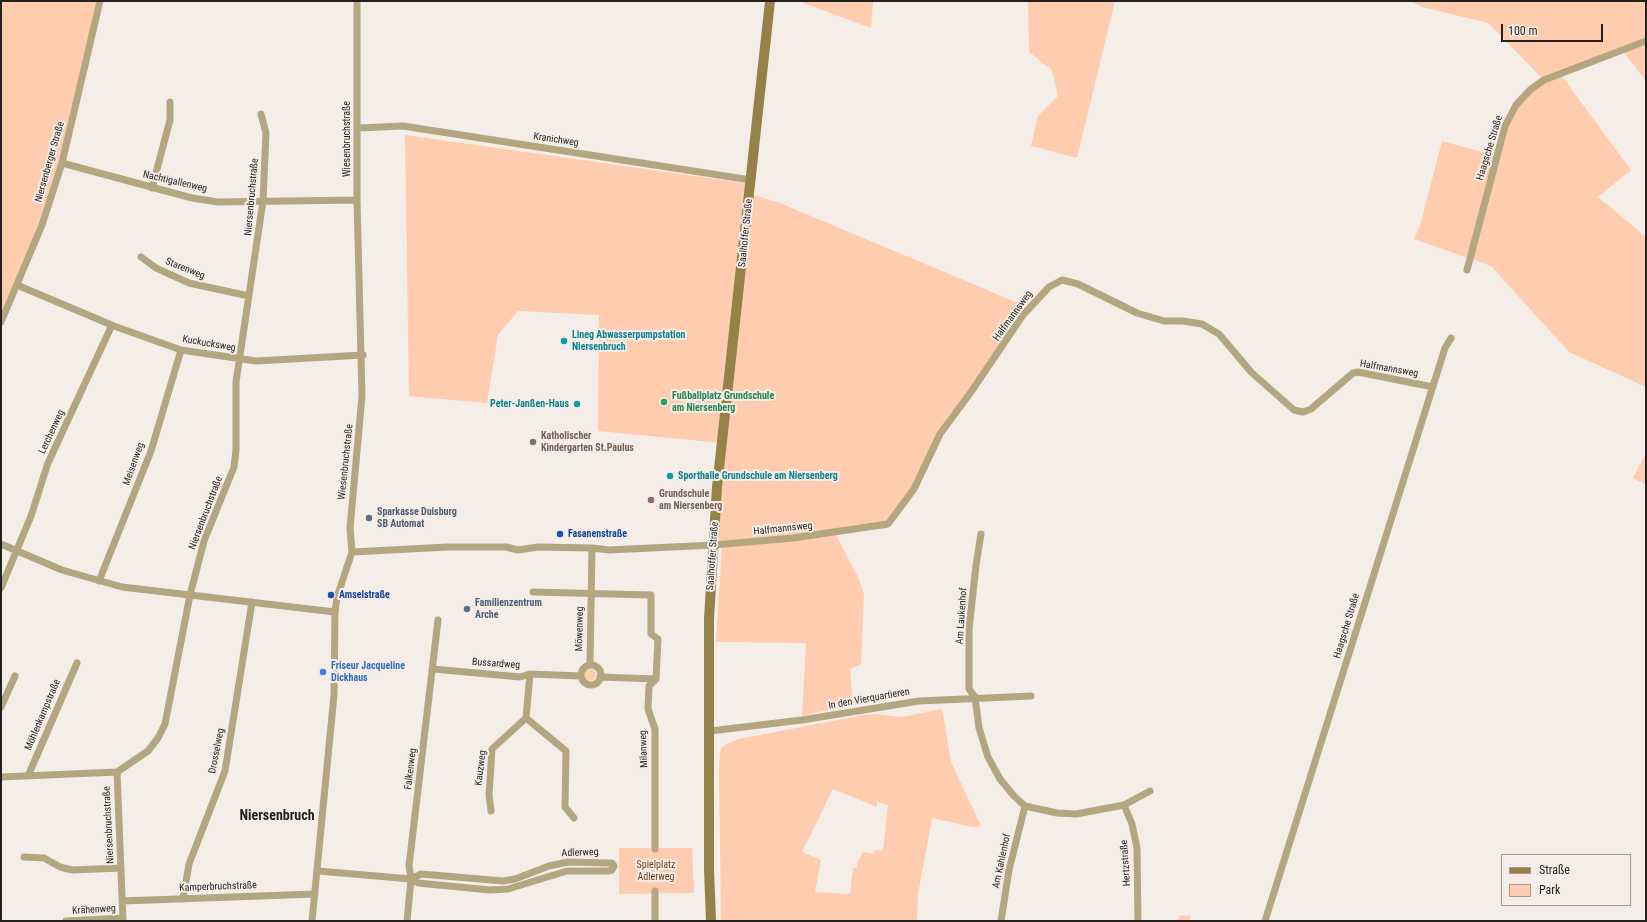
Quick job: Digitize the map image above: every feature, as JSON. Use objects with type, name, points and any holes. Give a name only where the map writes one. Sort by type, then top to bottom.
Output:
[{"type":"main road","name":"Saalhoffer Straße","points":[[711,921],[709,869],[709,619],[717,487],[770,1]]},
{"type":"street","name":"Niersenberger Straße","points":[[1,322],[42,225],[62,163],[100,1]]},
{"type":"street","name":"Wiesenbruchstraße","points":[[312,921],[334,695],[335,612],[337,597],[352,552],[350,528],[362,402],[363,355],[357,200],[357,1]]},
{"type":"street","name":"Haagsche Straße","points":[[1467,270],[1506,126],[1516,105],[1544,80],[1646,41]]},
{"type":"street","points":[[152,188],[170,120],[170,102]]},
{"type":"street","name":"Niersenbruchstraße","points":[[123,920],[117,772],[148,751],[158,738],[165,724],[190,595],[204,541],[234,467],[236,450],[236,382],[263,202],[266,133],[261,114]]},
{"type":"street","name":"Kranichweg","points":[[358,128],[403,126],[751,180]]},
{"type":"street","name":"Nachtigallenweg","points":[[62,163],[152,188],[192,198],[218,202],[357,200]]},
{"type":"street","name":"Starenweg","points":[[141,257],[156,268],[189,283],[249,296]]},
{"type":"street","name":"Halfmannsweg","points":[[714,545],[793,538],[888,524],[914,489],[940,434],[971,392],[1023,315],[1049,287],[1062,280],[1078,284],[1134,312],[1164,321],[1183,321],[1202,324],[1219,334],[1251,372],[1294,410],[1303,412],[1311,409],[1353,373],[1358,372],[1433,387]]},
{"type":"street","name":"Kuckucksweg","points":[[17,285],[112,325],[180,350],[239,360],[256,361],[363,355]]},
{"type":"street","name":"Lerchenweg","points":[[1,588],[31,516],[48,463],[112,325]]},
{"type":"street","name":"Haagsche Straße","points":[[1265,921],[1445,348],[1451,338]]},
{"type":"street","name":"Meisenweg","points":[[99,581],[150,451],[180,350]]},
{"type":"street","name":"Am Laukenhof","points":[[981,534],[969,629],[969,689],[975,697],[979,728],[988,757],[1000,779],[1014,796],[1025,806]]},
{"type":"street","points":[[1,544],[62,570],[122,587],[335,612]]},
{"type":"street","points":[[352,552],[448,547],[506,547],[518,550],[538,547],[592,548],[609,550],[714,545]]},
{"type":"street","name":"Möwenweg","points":[[590,664],[592,548]]},
{"type":"street","name":"Möwenweg","points":[[533,592],[591,594]]},
{"type":"street","name":"Milanweg","points":[[591,594],[651,595],[651,634],[658,639],[656,679],[649,686],[648,709],[655,729],[655,849]]},
{"type":"street","name":"Drosselweg","points":[[183,899],[189,864],[225,771],[252,602]]},
{"type":"street","name":"Falkenweg","points":[[407,921],[411,879],[409,866],[438,620]]},
{"type":"street","name":"Möhlenkampstraße","points":[[28,776],[77,662]]},
{"type":"street","name":"Möwenweg","points":[[581,676],[583,668],[590,664]]},
{"type":"street","name":"Möwenweg","points":[[590,664],[597,667],[600,677]]},
{"type":"street","name":"Bussardweg","points":[[433,670],[520,677],[530,674],[581,676]]},
{"type":"street","points":[[530,674],[526,718],[566,751],[565,807],[574,818]]},
{"type":"street","points":[[1,707],[15,676]]},
{"type":"street","points":[[581,676],[584,682],[591,684],[596,683],[600,677],[656,679]]},
{"type":"street","name":"In den Vierquartieren","points":[[710,731],[802,720],[903,703],[975,697],[1031,696]]},
{"type":"street","name":"Kauzweg","points":[[491,811],[488,795],[492,749],[526,718]]},
{"type":"street","points":[[1,777],[117,772]]},
{"type":"street","points":[[1025,806],[1057,813],[1076,814],[1124,804],[1150,791]]},
{"type":"street","name":"Hertzstraße","points":[[1124,804],[1132,824],[1137,848],[1138,921]]},
{"type":"street","name":"Am Kahlenhof","points":[[1001,921],[1009,870],[1025,806]]},
{"type":"street","points":[[24,857],[44,858],[60,867],[72,870],[121,868]]},
{"type":"street","name":"Adlerweg","points":[[318,871],[411,879],[418,883],[490,890],[508,889],[567,870],[608,871],[612,870],[614,866],[612,863],[607,862],[568,862],[549,866],[515,879],[503,881],[420,874],[411,879]]},
{"type":"street","points":[[655,892],[655,921]]},
{"type":"street","name":"Kamperbruchstraße","points":[[122,901],[315,894]]},
{"type":"street","name":"Krähenweg","points":[[66,921],[123,920]]},
{"type":"green space","points":[[1,1],[100,1],[59,165],[17,286],[1,323]]},
{"type":"green space","points":[[798,1],[873,1],[871,28]]},
{"type":"green space","points":[[1028,1],[1115,1],[1077,158],[1031,146],[1038,116],[1058,96],[1052,70],[1029,52]]},
{"type":"green space","points":[[1410,1],[1646,1],[1646,81],[1622,50],[1561,75],[1631,170],[1598,197],[1646,237],[1646,387],[1569,352],[1491,266],[1414,239],[1420,226],[1442,141],[1497,156],[1511,114],[1544,80],[1488,23],[1422,7]]},
{"type":"green space","points":[[405,135],[751,184],[750,194],[780,203],[1030,308],[938,436],[914,489],[885,527],[835,533],[859,579],[864,594],[861,664],[850,669],[853,704],[802,716],[806,643],[716,642],[722,546],[714,545],[722,443],[598,431],[599,315],[518,311],[498,335],[487,403],[409,396]]},
{"type":"green space","points":[[1646,453],[1646,485],[1633,478]]},
{"type":"green space","points":[[588,669],[592,669],[596,675],[592,681],[588,681],[584,677],[584,673]]},
{"type":"green space","points":[[942,709],[951,762],[981,826],[973,827],[932,818],[918,894],[917,921],[721,921],[719,769],[720,752],[722,747],[739,739],[864,715],[876,714],[902,717]],"holes":[[[833,789],[877,807],[877,802],[888,805],[883,851],[875,850],[874,854],[863,852],[857,864],[857,868],[853,868],[850,894],[815,892],[821,860],[802,852]]]},
{"type":"green space","name":"Spielplatz Adlerweg","points":[[619,848],[692,848],[694,893],[619,894]]},
{"type":"green space","points":[[1180,915],[1190,916],[1190,921],[1177,921]]},
{"type":"place","name":"Lineg Abwasserpumpstation Niersenbruch","points":[[564,341]]},
{"type":"place","name":"Fußballplatz Grundschule am Niersenberg","points":[[664,402]]},
{"type":"place","name":"Peter-Janßen-Haus","points":[[577,404]]},
{"type":"place","name":"Katholischer Kindergarten St.Paulus","points":[[533,442]]},
{"type":"place","name":"Sporthalle Grundschule am Niersenberg","points":[[670,476]]},
{"type":"place","name":"Grundschule am Niersenberg","points":[[651,500]]},
{"type":"place","name":"Sparkasse Duisburg SB Automat","points":[[369,518]]},
{"type":"place","name":"Fasanenstraße","points":[[560,534]]},
{"type":"place","name":"Amselstraße","points":[[331,595]]},
{"type":"place","name":"Familienzentrum Arche","points":[[467,609]]},
{"type":"place","name":"Friseur Jacqueline Dickhaus","points":[[323,672]]},
{"type":"district","name":"Niersenbruch","points":[[277,816]]}]
